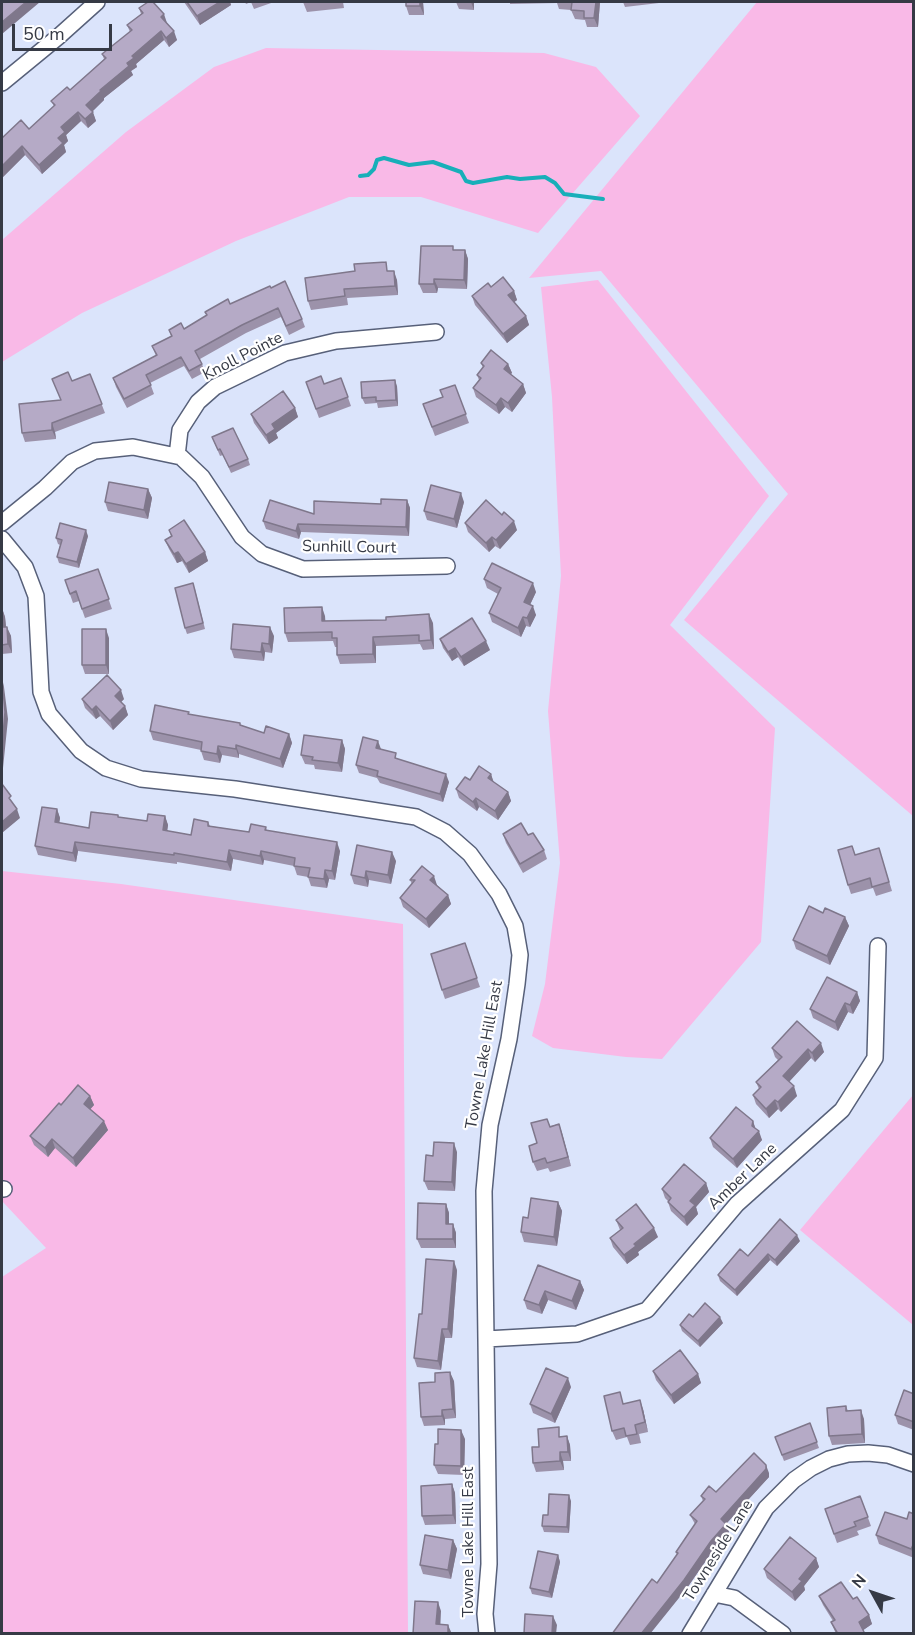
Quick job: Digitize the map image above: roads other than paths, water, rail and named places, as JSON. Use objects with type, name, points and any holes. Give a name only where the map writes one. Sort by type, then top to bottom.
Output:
[{"type":"street","points":[[2,83],[97,2]]},
{"type":"street","name":"Knoll Pointe","points":[[177,456],[180,430],[198,402],[215,387],[285,353],[336,341],[436,332]]},
{"type":"street","name":"Sunhill Court","points":[[2,522],[45,488],[72,462],[95,451],[134,447],[182,457],[202,477],[242,537],[262,554],[303,569],[447,566]]},
{"type":"street","name":"Towne Lake Hill East","points":[[2,539],[25,567],[36,596],[41,692],[49,714],[81,751],[106,768],[141,779],[235,789],[416,817],[445,832],[470,854],[500,894],[515,926],[520,955],[509,1039],[489,1136],[484,1191],[489,1564],[485,1614],[487,1634]]},
{"type":"street","name":"Amber Lane","points":[[486,1339],[577,1334],[647,1310],[737,1204],[842,1110],[875,1058],[878,946]]},
{"type":"street","name":"Towneside Lane","points":[[690,1634],[766,1508],[779,1493],[811,1468],[838,1457],[868,1453],[888,1455],[914,1464]]},
{"type":"street","points":[[714,1594],[734,1598],[783,1634]]},
{"type":"waterway","points":[[360,176],[368,175],[374,169],[377,160],[384,158],[409,165],[433,162],[461,172],[466,181],[473,183],[507,177],[520,179],[545,177],[555,183],[564,194],[603,199]]}]
